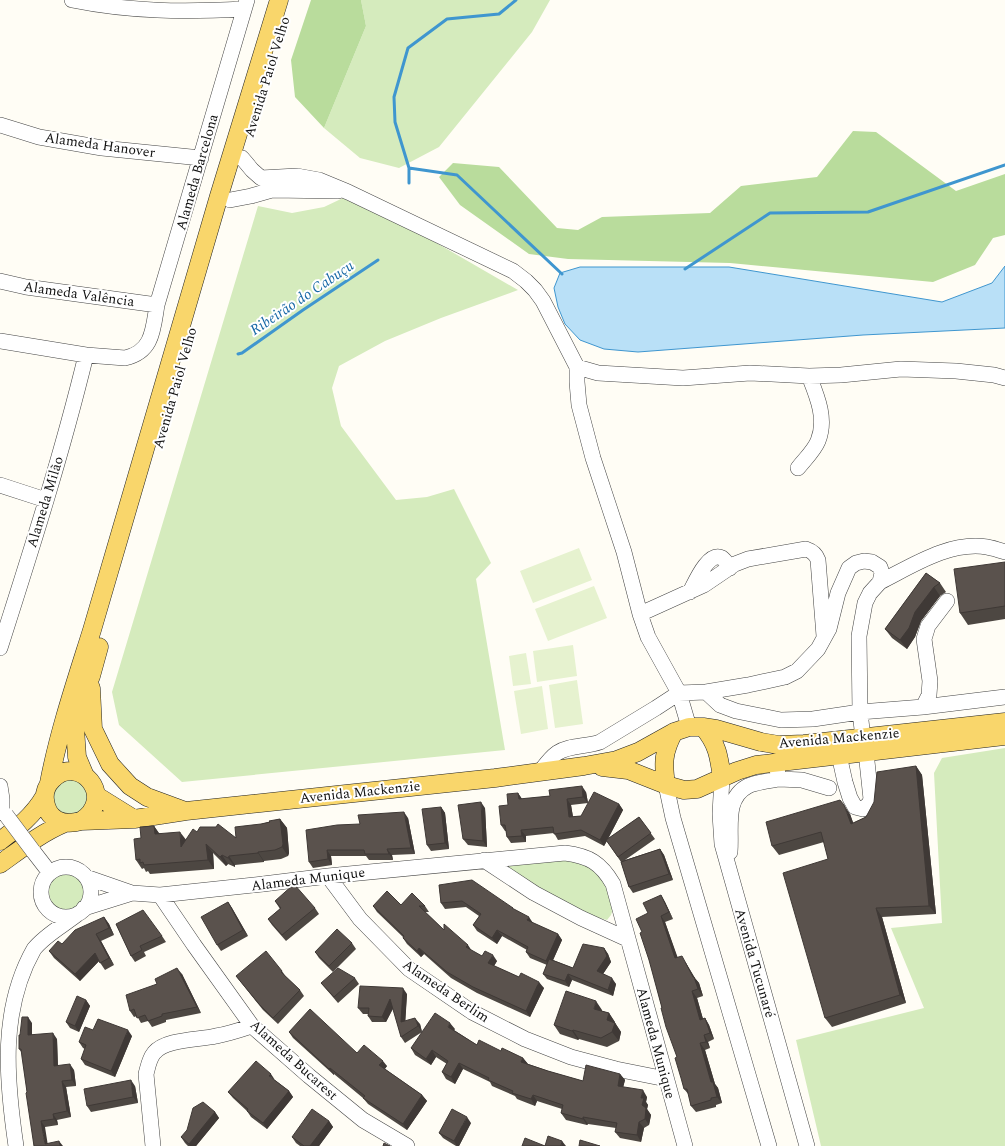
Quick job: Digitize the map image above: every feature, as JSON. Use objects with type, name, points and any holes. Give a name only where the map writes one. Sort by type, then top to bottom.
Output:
[{"type":"main road","name":"Avenida Paiol Velho","points":[[47,790],[54,754],[72,691],[94,623],[219,196],[279,0]]},
{"type":"main road","name":"Avenida Paiol Velho","points":[[96,796],[95,788],[91,781],[85,776],[77,757],[75,728],[83,695],[91,676],[242,158],[290,0]]},
{"type":"main road","points":[[91,676],[93,729],[110,764],[130,786],[147,797],[186,811]]},
{"type":"main road","name":"Avenida Mackenzie","points":[[587,766],[628,770],[666,785],[684,790],[697,789],[738,771],[756,765],[777,771],[838,755],[864,745],[1005,722]]},
{"type":"main road","points":[[666,785],[664,756],[667,745],[689,729],[711,736],[718,750],[722,778]]},
{"type":"main road","name":"Avenida Mackenzie","points":[[73,822],[134,819],[186,811],[587,766],[617,760],[689,729],[723,730],[760,742],[779,744],[864,745],[1005,736]]},
{"type":"main road","points":[[0,840],[17,828],[33,813],[55,776],[70,771],[78,772],[85,776]]},
{"type":"main road","points":[[47,790],[46,806],[50,814],[57,820],[73,822]]},
{"type":"main road","points":[[96,796],[134,819]]},
{"type":"main road","points":[[0,864],[49,830],[88,817],[96,804],[96,796]]},
{"type":"street","points":[[72,0],[128,9],[170,11],[245,4]]},
{"type":"street","name":"Alameda Barcelona","points":[[86,355],[125,358],[138,353],[148,345],[153,331],[157,305],[245,4]]},
{"type":"street","name":"Alameda Hanover","points":[[0,125],[39,137],[102,148],[201,158]]},
{"type":"street","points":[[242,158],[258,176],[270,184]]},
{"type":"street","points":[[230,200],[251,196],[270,184],[300,183],[348,192],[513,271],[535,290],[543,301],[577,367],[579,405],[593,458],[624,552],[640,614],[648,637],[679,693],[689,729]]},
{"type":"street","name":"Alameda Valência","points":[[0,281],[26,287],[157,305]]},
{"type":"street","points":[[0,341],[86,355]]},
{"type":"street","name":"Alameda Milão","points":[[0,648],[3,626],[46,500],[75,400],[86,355]]},
{"type":"street","points":[[577,367],[598,373],[675,377],[750,373],[809,376],[841,375],[901,369],[956,371],[994,375],[1005,378]]},
{"type":"street","points":[[798,468],[818,442],[822,425],[818,400],[809,376]]},
{"type":"street","points":[[0,485],[46,500]]},
{"type":"street","points":[[838,755],[850,798],[856,807],[863,809],[869,804],[870,799],[860,712],[859,636],[864,602],[870,593],[880,582],[912,566],[952,549],[967,546],[987,547],[1005,552]]},
{"type":"street","points":[[640,614],[704,585],[735,564],[748,559],[806,549],[812,551],[818,560],[824,639]]},
{"type":"street","points":[[540,772],[557,752],[568,748],[591,745],[600,742],[679,693],[706,692],[784,677],[797,671],[818,649],[824,639],[829,629],[838,593],[849,568],[864,561],[872,562],[880,567],[882,573],[880,582]]},
{"type":"street","points":[[923,707],[929,695],[930,682],[924,639],[928,626],[947,601]]},
{"type":"street","points":[[706,692],[720,705],[736,711],[781,720],[813,719],[860,712],[923,707],[1005,696]]},
{"type":"street","points":[[726,862],[730,854],[731,808],[737,795],[749,786],[777,771],[829,788]]},
{"type":"street","name":"Avenida Tucunaré","points":[[722,778],[720,829],[726,862],[807,1146]]},
{"type":"street","points":[[666,785],[673,818],[769,1146]]},
{"type":"street","points":[[0,786],[2,812],[50,873]]},
{"type":"street","name":"Alameda Munique","points":[[86,877],[132,894],[160,895],[565,852],[579,854],[588,858],[597,863],[606,872],[614,884],[685,1146]]},
{"type":"street","points":[[484,860],[534,893],[581,918],[628,940]]},
{"type":"street","points":[[16,1146],[2,1054],[3,1021],[8,1000],[21,967],[44,938],[64,925],[81,911],[90,896],[89,883],[86,877],[73,868],[65,867],[57,869],[50,873],[42,883],[41,896],[46,926],[44,938]]},
{"type":"street","name":"Alameda Berlim","points":[[328,876],[360,919],[409,969],[472,1012],[525,1039],[571,1057],[616,1069],[666,1079]]},
{"type":"street","name":"Alameda Munique","points":[[81,911],[132,894]]},
{"type":"street","name":"Alameda Bucarest","points":[[160,895],[252,1026],[309,1076],[363,1120],[407,1146]]},
{"type":"street","points":[[43,902],[48,909],[58,915],[71,916],[81,911]]},
{"type":"street","points":[[153,1146],[146,1074],[154,1053],[165,1045],[219,1036],[252,1026]]},
{"type":"green space","points":[[311,0],[361,0],[366,26],[324,128],[295,97],[291,60]]},
{"type":"green space","points":[[361,0],[550,0],[532,32],[439,147],[399,168],[360,158],[324,128],[366,26]]},
{"type":"green space","points":[[853,131],[876,132],[956,191],[1005,174],[1005,235],[993,238],[975,265],[933,282],[730,263],[568,259],[529,254],[460,205],[439,177],[453,163],[499,167],[557,228],[578,230],[602,217],[710,213],[741,186],[817,177]]},
{"type":"green space","points":[[343,198],[433,241],[518,290],[441,318],[385,341],[339,366],[332,388],[341,426],[396,500],[427,497],[454,489],[491,563],[476,579],[505,750],[182,782],[119,725],[112,692],[258,206],[292,213],[324,207]]},
{"type":"green space","points":[[579,548],[592,580],[533,603],[520,571]]},
{"type":"green space","points":[[594,586],[607,618],[548,641],[535,609]]},
{"type":"green space","points":[[573,645],[577,676],[537,682],[533,651]]},
{"type":"green space","points":[[526,653],[531,684],[513,686],[509,656]]},
{"type":"green space","points":[[577,680],[583,724],[555,728],[549,685]]},
{"type":"green space","points":[[542,686],[548,729],[521,734],[514,691]]},
{"type":"green space","points":[[1005,748],[1005,1146],[821,1146],[796,1040],[924,1008],[891,928],[942,923],[934,773],[942,758]]},
{"type":"green space","points":[[65,776],[89,785],[87,811],[60,816],[49,791]]},
{"type":"green space","points":[[566,856],[603,874],[613,909],[607,920],[569,906],[510,871],[509,866]]},
{"type":"green space","points":[[64,873],[72,873],[84,882],[87,892],[84,902],[78,908],[72,911],[64,911],[52,902],[49,896],[49,888],[58,876]]},
{"type":"water","points":[[1005,266],[1005,328],[863,335],[638,352],[604,349],[580,340],[565,324],[558,307],[554,288],[560,273],[580,267],[729,267],[942,302],[992,283]]},
{"type":"building","points":[[1005,562],[1005,606],[960,613],[954,569]]},
{"type":"building","points":[[926,573],[940,583],[934,587],[915,612],[909,628],[900,640],[885,629]]},
{"type":"building","points":[[916,766],[929,906],[876,908],[900,995],[825,1018],[783,873],[828,859],[821,832],[772,846],[766,822],[840,800],[844,805],[851,824],[866,817],[874,802],[877,772]]},
{"type":"building","points":[[582,786],[583,797],[567,799],[569,817],[581,816],[594,792],[619,804],[600,840],[581,830],[554,834],[553,827],[521,830],[522,836],[507,837],[505,825],[501,825],[499,806],[508,805],[507,794],[518,793],[519,799],[550,796],[549,790]]},
{"type":"building","points":[[481,802],[483,841],[463,839],[458,805]]},
{"type":"building","points":[[441,807],[445,843],[427,845],[422,809]]},
{"type":"building","points":[[404,812],[411,848],[387,849],[389,854],[365,854],[364,850],[327,850],[328,859],[309,862],[306,830],[337,825],[360,824],[358,815]]},
{"type":"building","points":[[639,817],[651,833],[618,857],[606,840]]},
{"type":"building","points":[[280,819],[283,844],[282,847],[275,850],[229,856],[228,858],[222,855],[220,857],[206,844],[208,860],[144,865],[143,862],[140,863],[140,859],[136,860],[134,839],[141,838],[140,827],[154,826],[155,834],[180,832],[181,847],[193,829],[197,832],[200,827],[216,827],[218,824],[236,838],[235,827],[261,824]]},
{"type":"building","points":[[660,849],[669,874],[629,887],[621,862]]},
{"type":"building","points":[[472,880],[512,908],[529,917],[527,920],[558,934],[546,961],[526,952],[528,947],[497,930],[492,938],[473,925],[481,914],[462,901],[441,903],[439,885]]},
{"type":"building","points":[[294,884],[315,908],[282,935],[268,919],[281,908],[275,901]]},
{"type":"building","points":[[387,891],[401,905],[412,893],[425,906],[419,906],[444,930],[444,924],[468,945],[466,947],[482,956],[485,951],[493,955],[488,963],[519,977],[521,973],[539,982],[526,1011],[473,987],[447,972],[419,948],[417,951],[373,906]]},
{"type":"building","points":[[661,895],[669,912],[661,916],[675,958],[682,956],[694,977],[698,989],[692,991],[700,1020],[705,1018],[710,1033],[704,1035],[706,1042],[700,1043],[711,1082],[713,1082],[717,1097],[691,1106],[687,1089],[684,1089],[675,1058],[677,1057],[666,1027],[649,960],[640,933],[642,932],[636,919],[648,913],[643,903]]},
{"type":"building","points":[[228,902],[243,930],[217,945],[201,917]]},
{"type":"building","points":[[143,910],[162,936],[140,946],[142,950],[131,956],[116,924]]},
{"type":"building","points":[[104,917],[109,928],[96,934],[109,958],[100,963],[95,953],[75,974],[49,951],[58,941],[62,944],[75,930]]},
{"type":"building","points":[[337,929],[352,943],[329,966],[315,952]]},
{"type":"building","points":[[583,944],[604,948],[607,956],[597,971],[612,978],[608,990],[568,974],[565,981],[543,974],[549,959],[573,968]]},
{"type":"building","points":[[266,951],[282,971],[281,972],[300,990],[273,1018],[259,1004],[236,976]]},
{"type":"building","points":[[177,968],[197,1007],[162,1014],[162,1016],[148,1021],[145,1015],[137,1018],[134,1009],[130,1011],[126,995],[157,984],[155,979]]},
{"type":"building","points":[[338,968],[355,978],[334,997],[321,983]]},
{"type":"building","points":[[360,986],[403,988],[401,1022],[415,1018],[418,1026],[401,1037],[390,999],[382,1017],[368,1016],[369,1008],[358,1008]]},
{"type":"building","points":[[566,991],[596,1001],[594,1009],[609,1013],[607,1020],[615,1023],[612,1032],[601,1038],[554,1025]]},
{"type":"building","points":[[77,996],[86,1000],[75,1026],[66,1022]]},
{"type":"building","points":[[310,1009],[357,1053],[364,1045],[383,1061],[379,1065],[422,1095],[403,1124],[363,1098],[365,1096],[330,1068],[329,1069],[289,1032]]},
{"type":"building","points":[[435,1013],[450,1023],[448,1027],[477,1045],[479,1040],[501,1051],[502,1048],[523,1058],[521,1062],[548,1071],[583,1081],[586,1065],[620,1074],[618,1086],[643,1090],[641,1098],[644,1098],[642,1105],[646,1108],[645,1119],[639,1122],[637,1135],[615,1132],[617,1123],[583,1117],[583,1119],[561,1113],[563,1105],[533,1095],[531,1099],[512,1093],[513,1091],[488,1080],[489,1078],[459,1063],[451,1077],[442,1072],[448,1061],[432,1050],[426,1059],[411,1048]]},
{"type":"building","points":[[22,1017],[28,1017],[28,1035],[53,1033],[54,1066],[70,1064],[72,1080],[62,1081],[67,1111],[53,1114],[54,1119],[41,1121],[45,1144],[59,1141],[60,1146],[34,1146],[21,1049],[19,1049],[19,1035]]},
{"type":"building","points":[[98,1019],[128,1030],[111,1071],[81,1059],[86,1045],[79,1042],[85,1027],[93,1030]]},
{"type":"building","points":[[256,1061],[271,1074],[269,1076],[289,1091],[263,1123],[247,1111],[248,1109],[228,1092]]},
{"type":"building","points":[[131,1080],[133,1097],[87,1106],[84,1089]]},
{"type":"building","points":[[203,1102],[215,1112],[189,1144],[181,1137],[187,1130],[193,1108]]},
{"type":"building","points":[[312,1109],[329,1121],[310,1146],[304,1146],[292,1137]]},
{"type":"building","points":[[452,1109],[467,1117],[454,1141],[439,1133]]},
{"type":"building","points":[[548,1136],[562,1141],[561,1146],[545,1146]]},
{"type":"building","points":[[525,1138],[545,1146],[522,1146]]},
{"type":"building","points":[[580,1140],[600,1146],[579,1146]]},
{"type":"building","points":[[384,1143],[390,1146],[383,1146]]},
{"type":"waterway","name":"Ribeirão do Cabuçu","points":[[409,183],[409,168],[395,122],[394,97],[408,48],[447,19],[499,14],[516,0]]},
{"type":"waterway","points":[[685,269],[770,213],[868,212],[1005,165]]},
{"type":"waterway","points":[[409,168],[457,175],[562,274]]},
{"type":"waterway","name":"Ribeirão do Cabuçu","points":[[238,354],[242,353],[378,260]]}]
